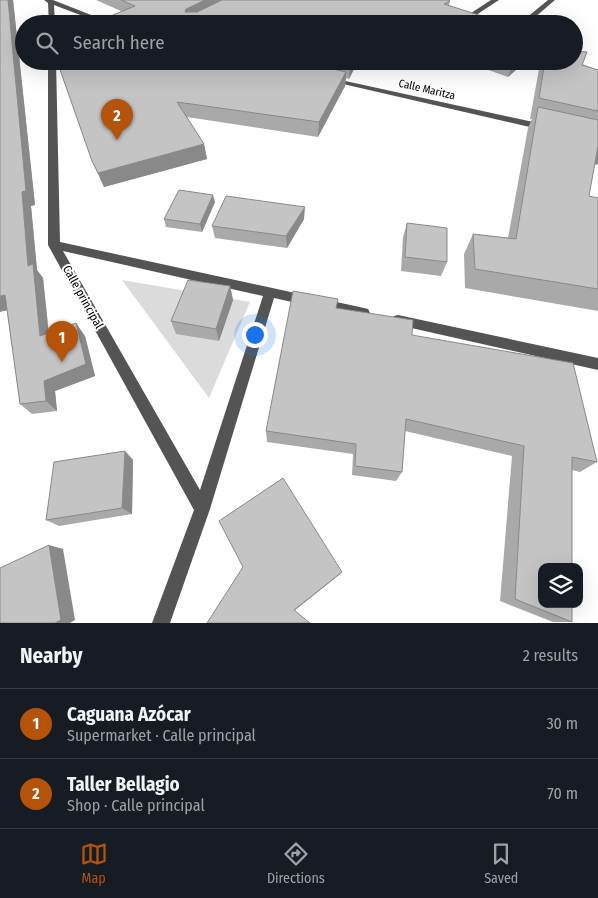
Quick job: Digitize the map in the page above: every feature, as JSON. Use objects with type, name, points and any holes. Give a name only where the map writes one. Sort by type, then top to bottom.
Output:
[{"type":"street","points":[[472,15],[496,0]]},
{"type":"street","points":[[533,15],[552,0]]},
{"type":"street","points":[[51,15],[49,1],[87,15]]},
{"type":"street","name":"Calle principal","points":[[52,70],[54,245],[202,509]]},
{"type":"street","name":"Calle Maritza","points":[[318,76],[559,130]]},
{"type":"street","points":[[54,245],[598,364]]},
{"type":"street","points":[[162,623],[202,509],[270,293]]},
{"type":"shaded area","points":[[122,280],[250,302],[209,398]]},
{"type":"building","points":[[0,0],[8,0],[26,191],[22,192],[28,266],[33,264],[40,336],[76,323],[86,364],[44,381],[46,401],[20,404],[5,295],[0,296]]},
{"type":"building","points":[[121,0],[205,0],[186,9],[185,12],[197,12],[222,0],[448,0],[450,1],[444,4],[479,15],[113,15],[135,6]]},
{"type":"building","points":[[583,52],[587,52],[583,62]]},
{"type":"building","points":[[583,65],[598,70],[598,111],[539,98],[544,70],[583,70]]},
{"type":"building","points":[[60,70],[338,70],[346,72],[319,122],[177,102],[204,144],[98,173]]},
{"type":"building","points":[[538,107],[598,120],[598,146],[589,196],[598,198],[598,289],[475,269],[473,234],[516,239]]},
{"type":"building","points":[[179,190],[213,195],[200,224],[164,219]]},
{"type":"building","points":[[226,196],[305,207],[286,236],[212,226]]},
{"type":"building","points":[[407,223],[447,228],[447,262],[405,257]]},
{"type":"building","points":[[188,280],[230,286],[216,329],[171,321]]},
{"type":"building","points":[[293,291],[338,299],[336,308],[413,320],[412,335],[573,363],[597,462],[572,457],[572,563],[538,563],[538,608],[572,608],[572,622],[515,599],[524,446],[406,419],[402,472],[355,466],[356,444],[266,431]]},
{"type":"building","points":[[125,451],[122,508],[46,520],[54,462]]},
{"type":"building","points":[[283,478],[342,572],[294,610],[310,623],[207,623],[243,567],[219,521]]},
{"type":"building","points":[[49,545],[61,620],[55,623],[0,623],[0,568]]},
{"type":"place","name":"Taller Bellagio","points":[[117,140]]},
{"type":"place","name":"Caguana Azócar","points":[[62,362]]}]
